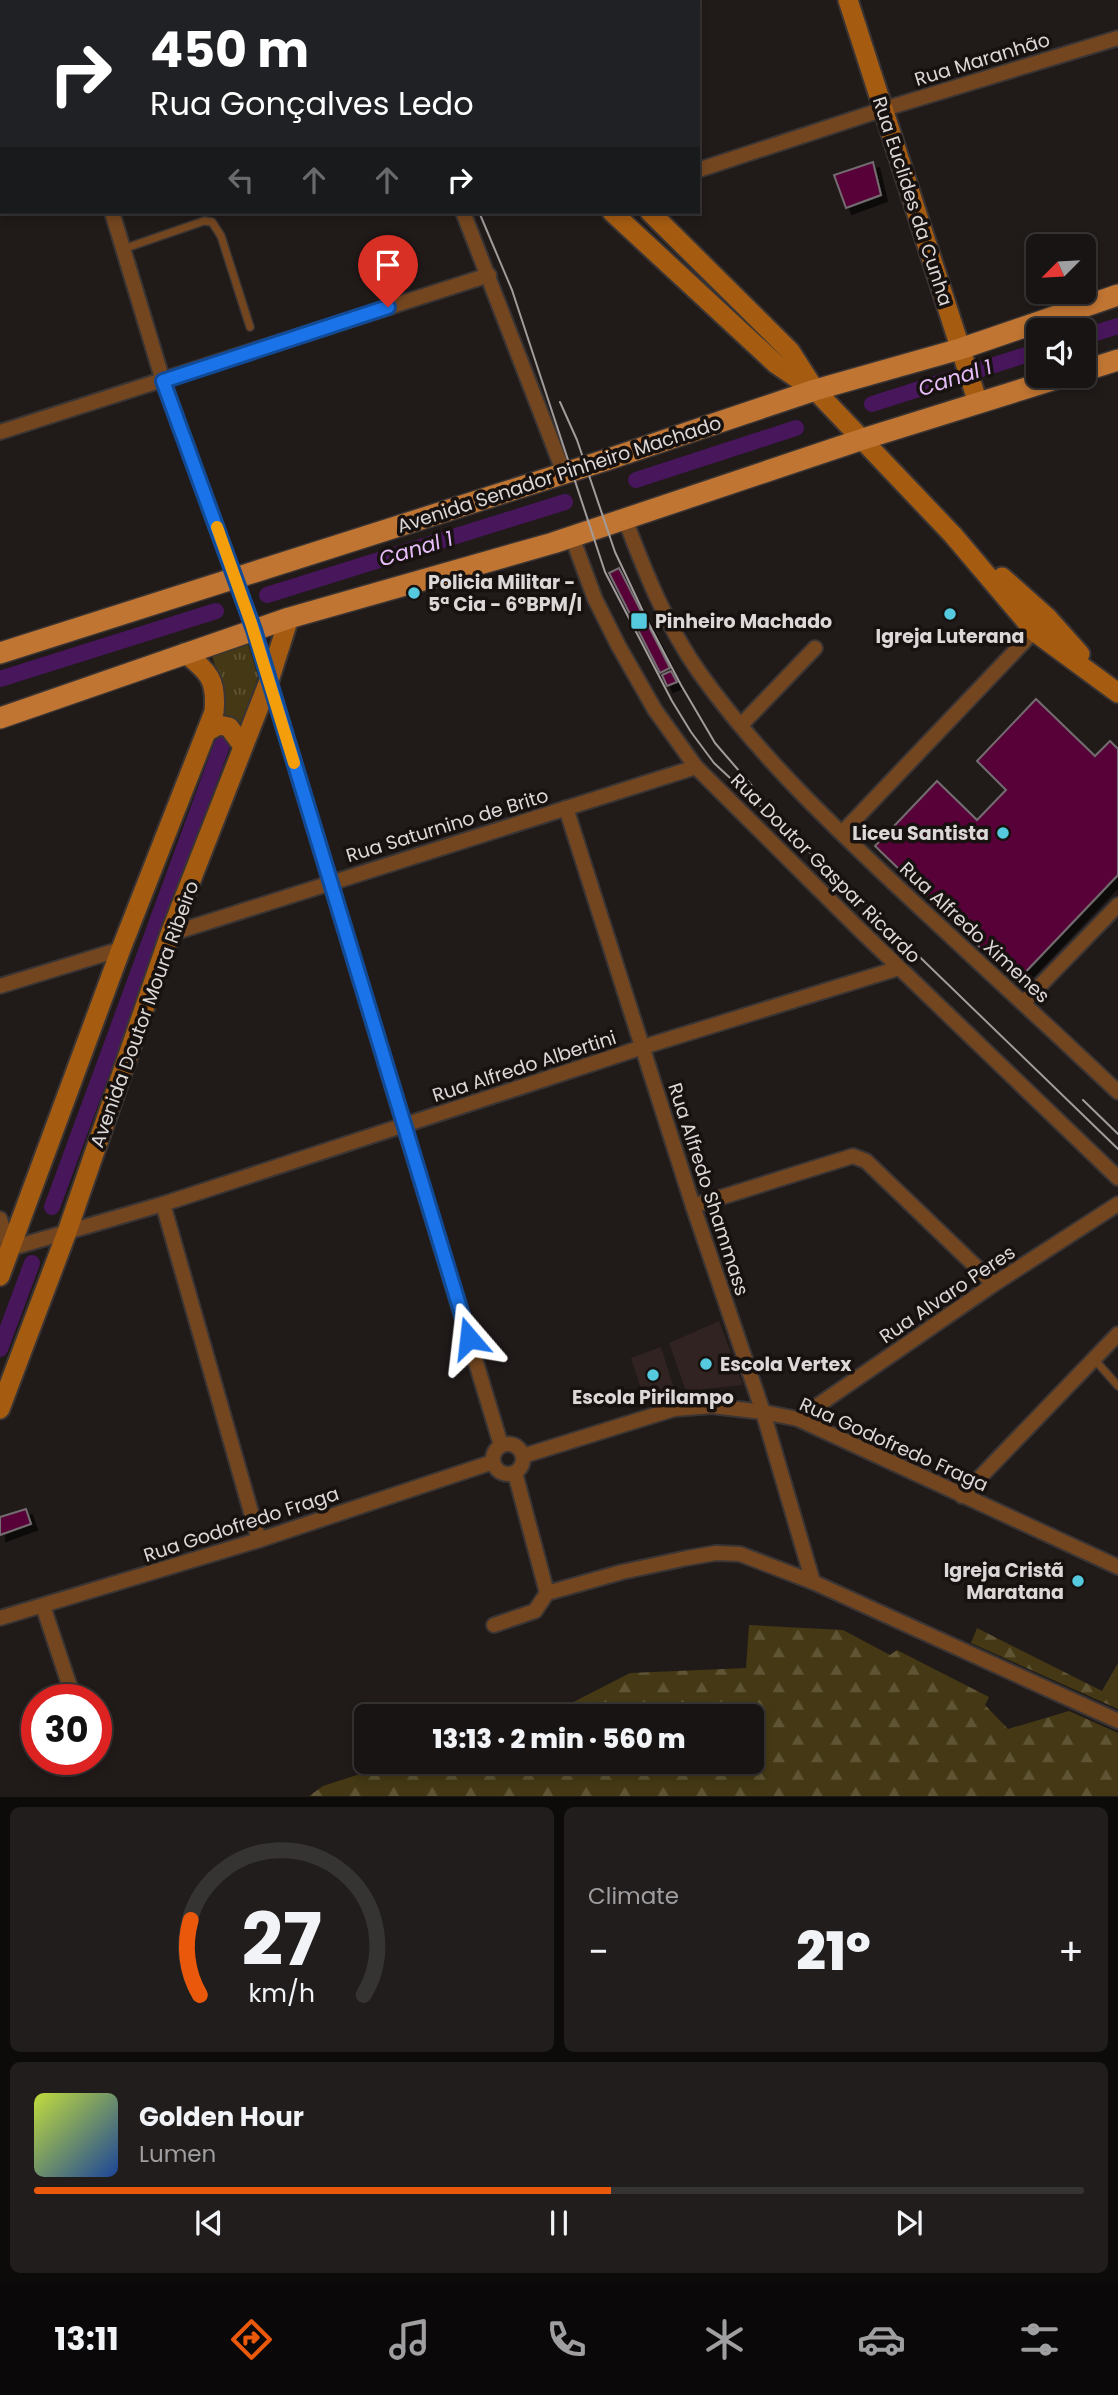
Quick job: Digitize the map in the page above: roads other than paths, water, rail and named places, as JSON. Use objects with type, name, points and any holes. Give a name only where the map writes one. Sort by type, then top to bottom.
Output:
[{"type":"main road","name":"Avenida Senador Pinheiro Machado","points":[[0,653],[237,582],[815,390],[963,358],[1118,295]]},
{"type":"main road","points":[[1096,367],[1118,360]]},
{"type":"main road","points":[[0,718],[185,653],[253,626],[572,537],[977,399],[1026,386]]},
{"type":"street","name":"Rua Euclides da Cunha","points":[[848,0],[977,399]]},
{"type":"street","name":"Rua Maranhão","points":[[700,169],[884,109],[1118,38]]},
{"type":"street","points":[[113,214],[163,381],[253,626],[501,1445]]},
{"type":"street","points":[[464,214],[564,473]]},
{"type":"street","points":[[614,214],[776,364],[815,390]]},
{"type":"street","points":[[652,214],[790,351],[815,390],[953,535],[1041,624],[1118,693]]},
{"type":"street","points":[[0,432],[489,275]]},
{"type":"street","name":"Rua Alfredo Ximenes","points":[[625,519],[658,600],[698,671],[767,756],[842,833],[1118,1093]]},
{"type":"street","name":"Rua Doutor Gaspar Ricardo","points":[[572,537],[595,599],[618,645],[655,710],[696,766],[899,968],[1118,1178]]},
{"type":"street","name":"Avenida Doutor Moura Ribeiro","points":[[0,1409],[170,934],[270,681],[289,618]]},
{"type":"street","points":[[842,833],[1041,624]]},
{"type":"street","points":[[741,725],[815,648]]},
{"type":"street","points":[[0,1276],[121,949],[214,712],[216,695],[212,679],[185,653]]},
{"type":"street","points":[[208,731],[219,725],[229,727],[243,746]]},
{"type":"street","name":"Rua Saturnino de Brito","points":[[170,934],[696,766]]},
{"type":"street","name":"Rua Alfredo Shammass","points":[[566,808],[693,1206],[763,1412],[813,1582]]},
{"type":"street","points":[[1023,1003],[1118,905]]},
{"type":"street","points":[[0,986],[121,949]]},
{"type":"street","name":"Rua Alfredo Albertini","points":[[9,1248],[163,1204],[643,1047],[899,968]]},
{"type":"street","points":[[693,1206],[853,1156],[873,1167],[994,1284]]},
{"type":"street","name":"Rua Alvaro Peres","points":[[799,1419],[994,1284],[1118,1203]]},
{"type":"street","points":[[163,1204],[259,1541]]},
{"type":"street","points":[[0,1219],[9,1248]]},
{"type":"street","points":[[962,1496],[1118,1334]]},
{"type":"street","name":"Rua Godofredo Fraga","points":[[523,1456],[674,1409],[712,1406],[763,1412],[799,1419],[1118,1567]]},
{"type":"street","points":[[501,1445],[515,1445],[523,1456],[522,1466],[515,1474],[501,1473],[493,1462],[494,1452],[501,1445]]},
{"type":"street","name":"Rua Godofredo Fraga","points":[[0,1618],[259,1541],[493,1462]]},
{"type":"street","points":[[515,1474],[547,1593]]},
{"type":"street","points":[[494,1625],[535,1611],[547,1593],[622,1572],[716,1553],[740,1554],[813,1582],[1118,1721]]},
{"type":"street","points":[[43,1606],[69,1684]]},
{"type":"lane","points":[[124,249],[204,221],[212,222],[221,236],[250,327]]},
{"type":"lane","points":[[1094,1359],[1118,1386]]},
{"type":"waterway","name":"Canal 1","points":[[1096,333],[1118,326]]},
{"type":"waterway","name":"Canal 1","points":[[872,404],[1026,355]]},
{"type":"waterway","name":"Canal 1","points":[[636,480],[796,428]]},
{"type":"waterway","name":"Canal 1","points":[[267,595],[565,502]]},
{"type":"waterway","name":"Canal 1","points":[[0,679],[216,611]]},
{"type":"waterway","points":[[52,1207],[222,745]]},
{"type":"waterway","points":[[0,1349],[32,1263]]},
{"type":"tram line","points":[[480,214],[512,290],[605,572],[691,732],[714,763],[865,904],[1118,1149]]},
{"type":"tram line","points":[[560,402],[577,440],[615,552],[649,624],[715,743],[753,787]]},
{"type":"tram line","points":[[1083,1100],[1118,1134]]},
{"type":"place","name":"Policia Militar - 5ª Cia - 6ºBPM/I","points":[[414,593]]},
{"type":"place","name":"Igreja Luterana","points":[[950,614]]},
{"type":"place","name":"Pinheiro Machado","points":[[639,621]]},
{"type":"place","name":"Liceu Santista","points":[[1003,833]]},
{"type":"place","name":"Escola Vertex","points":[[706,1364]]},
{"type":"place","name":"Escola Pirilampo","points":[[653,1375]]},
{"type":"place","name":"Igreja Cristã Maratana","points":[[1078,1581]]}]
